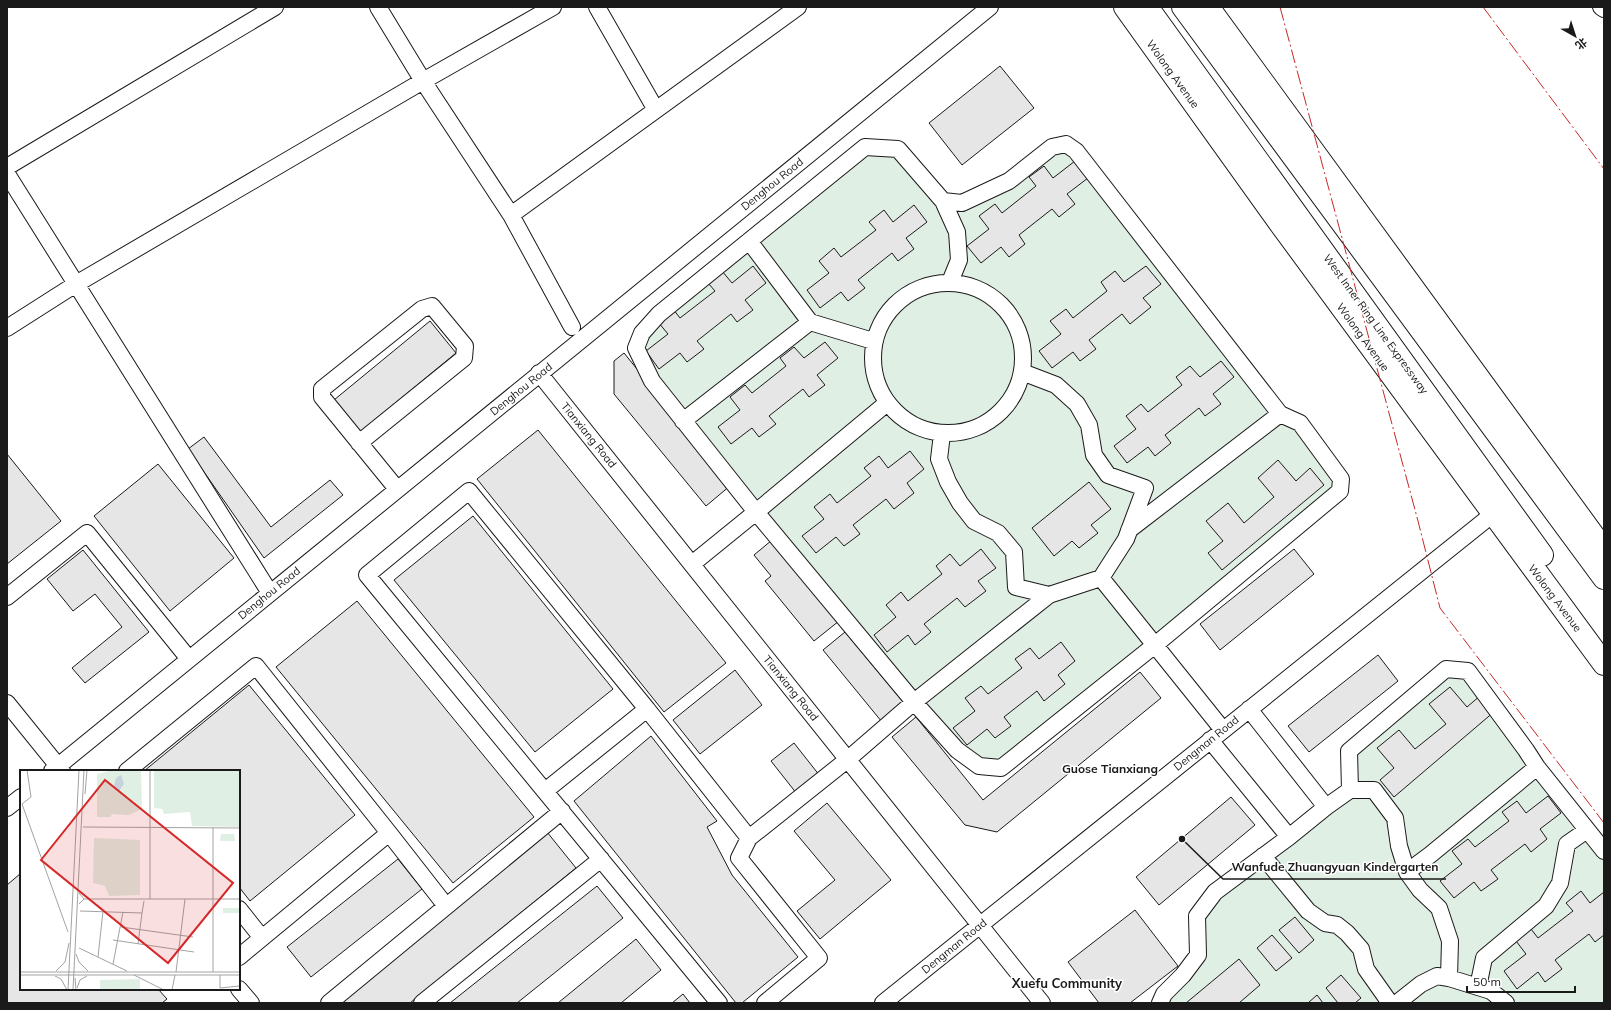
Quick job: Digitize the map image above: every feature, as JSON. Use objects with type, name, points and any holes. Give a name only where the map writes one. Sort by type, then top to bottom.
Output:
[{"type":"highway","name":"Wolong Avenue","points":[[1125,7],[1286,232],[1604,664]]},
{"type":"highway","name":"West Inner Ring Line Expressway","points":[[1147,7],[1604,640]]},
{"type":"highway","points":[[1183,7],[1604,578]]},
{"type":"highway","points":[[1208,7],[1604,550]]},
{"type":"highway","points":[[1587,618],[1604,644]]},
{"type":"street","points":[[7,166],[276,7]]},
{"type":"street","points":[[378,7],[423,81],[511,215],[572,327]]},
{"type":"street","points":[[7,328],[76,284],[423,81],[553,7]]},
{"type":"street","points":[[597,7],[656,110]]},
{"type":"street","points":[[511,215],[798,7]]},
{"type":"street","name":"Denghou Road","points":[[58,769],[396,489],[990,7]]},
{"type":"street","points":[[944,201],[962,203],[1010,181],[1052,147],[1066,144],[1076,151],[1280,414],[1300,423],[1341,479],[1340,491],[1155,645],[1001,768],[979,766],[957,750],[914,702],[756,512],[683,421],[652,381],[636,348],[642,333],[659,314],[865,147],[898,149],[944,201],[957,232],[959,260],[950,282]]},
{"type":"street","points":[[7,174],[270,593]]},
{"type":"street","points":[[749,241],[810,322],[873,341]]},
{"type":"street","points":[[950,282],[976,287],[998,300],[1014,321],[1023,346],[1022,372],[1015,392],[1002,410],[985,424],[964,432],[942,434],[917,428],[895,413],[887,403],[880,392],[872,367],[873,341],[883,317],[901,298],[924,285],[950,282]]},
{"type":"street","points":[[359,443],[464,358],[465,346],[432,306],[422,309],[322,389],[322,397],[359,443],[396,489]]},
{"type":"street","points":[[683,421],[810,322]]},
{"type":"street","points":[[765,1003],[819,958],[739,858],[749,838],[848,760],[914,702],[1049,595],[1101,578],[1126,539],[1145,488],[1108,475],[1094,455],[1089,425],[1077,404],[1056,385],[1022,372]]},
{"type":"street","name":"Tianxiang Road","points":[[539,373],[1042,1003]]},
{"type":"street","points":[[692,564],[887,403]]},
{"type":"street","points":[[1129,530],[1280,414]]},
{"type":"street","points":[[942,434],[939,459],[948,482],[960,503],[974,521],[998,533],[1014,552],[1016,587],[1049,595]]},
{"type":"street","points":[[719,1003],[367,575],[469,491],[749,838]]},
{"type":"street","name":"Dengman Road","points":[[883,1003],[1493,514]]},
{"type":"street","points":[[7,597],[87,533],[189,659]]},
{"type":"street","points":[[1101,578],[1223,730]]},
{"type":"street","points":[[128,770],[256,666],[446,906]]},
{"type":"street","points":[[1350,790],[1349,751],[1446,669],[1468,672],[1537,767],[1604,851]]},
{"type":"street","points":[[7,703],[58,769]]},
{"type":"street","points":[[1249,709],[1326,807]]},
{"type":"street","points":[[545,791],[647,710]]},
{"type":"street","points":[[1210,740],[1289,837]]},
{"type":"street","points":[[1407,872],[1430,855],[1537,767]]},
{"type":"street","points":[[1160,1003],[1164,994],[1184,975],[1198,955],[1197,916],[1214,892],[1350,790],[1374,790],[1395,818],[1399,846],[1407,872],[1420,890],[1438,908],[1450,941],[1449,978]]},
{"type":"street","points":[[7,808],[20,798]]},
{"type":"street","points":[[329,1003],[562,811]]},
{"type":"street","points":[[1478,987],[1484,958],[1546,906],[1560,883],[1567,844],[1587,830]]},
{"type":"street","points":[[240,956],[389,833]]},
{"type":"street","points":[[1263,856],[1308,911],[1325,922],[1337,925],[1347,933],[1361,950],[1366,969],[1390,1003]]},
{"type":"street","points":[[422,1003],[601,858]]},
{"type":"street","points":[[240,910],[262,938]]},
{"type":"street","points":[[1397,1003],[1421,984],[1437,976],[1449,978],[1491,991],[1506,1003]]},
{"type":"street","points":[[240,990],[251,1003]]},
{"type":"green space","points":[[1066,144],[1280,413],[1300,423],[1340,491],[1001,768],[979,766],[914,702],[636,348],[642,333],[865,147],[898,149],[943,201],[962,203]]},
{"type":"green space","points":[[1446,669],[1468,671],[1604,851],[1604,1003],[1160,1003],[1198,955],[1197,916],[1350,790],[1349,751]]},
{"type":"building","points":[[1000,66],[1034,108],[962,165],[929,123]]},
{"type":"building","points":[[1075,161],[1088,178],[1067,194],[1075,204],[1059,217],[1052,209],[1019,235],[1025,244],[1009,257],[1001,247],[981,263],[967,246],[989,229],[979,216],[995,204],[1002,213],[1036,186],[1029,177],[1044,166],[1053,178]]},
{"type":"building","points":[[914,205],[927,222],[906,238],[914,249],[898,261],[892,253],[858,280],[865,288],[848,301],[841,292],[820,308],[807,290],[829,273],[819,261],[834,248],[841,257],[876,230],[869,222],[884,210],[893,222]]},
{"type":"building","points":[[753,266],[766,283],[745,300],[753,310],[737,322],[731,314],[697,341],[704,349],[687,362],[680,353],[659,369],[646,351],[668,334],[658,322],[673,309],[680,318],[715,291],[708,283],[722,271],[732,283]]},
{"type":"building","points":[[1146,266],[1161,284],[1143,298],[1151,307],[1130,324],[1122,314],[1089,340],[1096,349],[1080,361],[1073,352],[1052,368],[1039,351],[1061,334],[1050,321],[1066,309],[1073,318],[1107,291],[1101,282],[1115,271],[1124,282]]},
{"type":"building","points":[[430,321],[456,353],[360,432],[334,400]]},
{"type":"building","points":[[825,342],[838,358],[817,375],[825,385],[809,397],[803,389],[769,416],[776,424],[759,437],[752,428],[731,444],[718,427],[740,410],[730,397],[745,385],[752,393],[786,366],[780,358],[794,347],[804,358]]},
{"type":"building","points":[[624,353],[731,485],[706,506],[614,394],[614,361]]},
{"type":"building","points":[[1221,361],[1234,377],[1213,394],[1221,404],[1205,416],[1199,408],[1165,435],[1171,443],[1155,456],[1148,447],[1127,463],[1114,446],[1136,429],[1126,416],[1141,404],[1148,412],[1182,385],[1176,377],[1190,366],[1200,377]]},
{"type":"building","points":[[538,430],[726,663],[664,712],[477,479]]},
{"type":"building","points":[[204,437],[271,527],[330,480],[343,495],[264,558],[188,449]]},
{"type":"building","points":[[910,451],[924,469],[907,483],[914,493],[894,509],[886,499],[853,525],[860,534],[844,546],[836,537],[816,553],[802,536],[824,519],[814,507],[830,494],[837,503],[871,476],[864,468],[879,456],[888,468]]},
{"type":"building","points":[[7,454],[61,521],[7,564]]},
{"type":"building","points":[[1278,460],[1296,481],[1310,468],[1324,485],[1222,570],[1208,553],[1223,541],[1206,521],[1228,503],[1244,523],[1274,497],[1258,478]]},
{"type":"building","points":[[158,464],[234,558],[170,611],[94,516]]},
{"type":"building","points":[[1089,482],[1111,509],[1091,525],[1098,533],[1079,548],[1072,541],[1054,556],[1032,528]]},
{"type":"building","points":[[473,516],[613,689],[535,752],[394,580]]},
{"type":"building","points":[[772,540],[839,621],[814,641],[765,581],[771,576],[754,555]]},
{"type":"building","points":[[981,549],[996,568],[978,581],[986,591],[965,607],[957,598],[924,624],[931,632],[915,645],[908,635],[887,652],[874,635],[896,617],[886,605],[901,592],[908,601],[942,574],[936,566],[950,554],[960,566]]},
{"type":"building","points":[[1294,549],[1314,574],[1220,650],[1200,624]]},
{"type":"building","points":[[83,550],[149,632],[85,683],[72,668],[122,627],[95,594],[73,611],[47,579]]},
{"type":"building","points":[[357,601],[534,817],[453,883],[276,667]]},
{"type":"building","points":[[845,632],[904,703],[882,722],[823,650]]},
{"type":"building","points":[[1061,642],[1075,661],[1058,675],[1065,684],[1044,701],[1037,691],[1004,717],[1011,726],[995,738],[987,729],[967,745],[953,728],[975,711],[965,698],[981,686],[988,694],[1022,668],[1015,659],[1030,648],[1039,659]]},
{"type":"building","points":[[1378,655],[1398,681],[1309,752],[1288,726]]},
{"type":"building","points":[[735,670],[762,705],[700,754],[673,720]]},
{"type":"building","points":[[1140,672],[1161,698],[997,832],[965,825],[892,737],[916,717],[983,800]]},
{"type":"building","points":[[249,685],[355,815],[250,901],[240,888],[240,770],[145,770]]},
{"type":"building","points":[[1450,687],[1467,707],[1481,695],[1495,711],[1394,797],[1380,780],[1394,768],[1377,748],[1399,730],[1415,749],[1446,724],[1429,704]]},
{"type":"building","points":[[651,736],[717,821],[707,827],[732,875],[798,957],[742,1003],[736,1003],[574,801]]},
{"type":"building","points":[[794,743],[820,776],[797,794],[771,761]]},
{"type":"building","points":[[1548,796],[1561,813],[1540,829],[1547,839],[1531,852],[1525,844],[1491,870],[1498,879],[1481,891],[1474,882],[1454,898],[1440,881],[1462,864],[1452,851],[1468,839],[1475,847],[1509,821],[1502,812],[1517,801],[1526,813]]},
{"type":"building","points":[[1231,797],[1255,825],[1159,905],[1136,877]]},
{"type":"building","points":[[827,803],[891,880],[820,939],[797,911],[835,880],[794,831]]},
{"type":"building","points":[[547,832],[576,868],[410,1003],[337,1003]]},
{"type":"building","points":[[398,859],[422,889],[311,977],[287,947]]},
{"type":"building","points":[[20,874],[20,990],[159,990],[167,999],[162,1003],[7,1003],[7,885]]},
{"type":"building","points":[[597,886],[623,918],[517,1003],[450,1003]]},
{"type":"building","points":[[1581,891],[1590,903],[1604,892],[1604,935],[1595,942],[1589,934],[1555,960],[1562,969],[1545,982],[1538,972],[1517,989],[1504,971],[1526,954],[1516,941],[1531,929],[1538,938],[1573,911],[1566,903]]},
{"type":"building","points":[[1135,910],[1178,966],[1130,1003],[1099,1003],[1068,962]]},
{"type":"building","points":[[1295,917],[1314,940],[1299,953],[1279,930]]},
{"type":"building","points":[[1272,935],[1292,958],[1276,971],[1257,948]]},
{"type":"building","points":[[636,939],[661,970],[621,1003],[558,1003]]},
{"type":"building","points":[[1239,959],[1260,985],[1239,1003],[1186,1003]]},
{"type":"building","points":[[1341,975],[1361,998],[1355,1003],[1338,1003],[1326,988]]},
{"type":"building","points":[[683,994],[690,1003],[672,1003]]},
{"type":"building","points":[[1317,995],[1323,1003],[1308,1003]]},
{"type":"power","points":[[1280,7],[1440,608],[1604,823]]},
{"type":"power","points":[[1483,7],[1604,169]]},
{"type":"place","name":"Wanfude Zhuangyuan Kindergarten","points":[[1182,839]]},
{"type":"district","name":"Guose Tianxiang","points":[[1110,769]]},
{"type":"district","name":"Xuefu Community","points":[[1067,983]]}]
